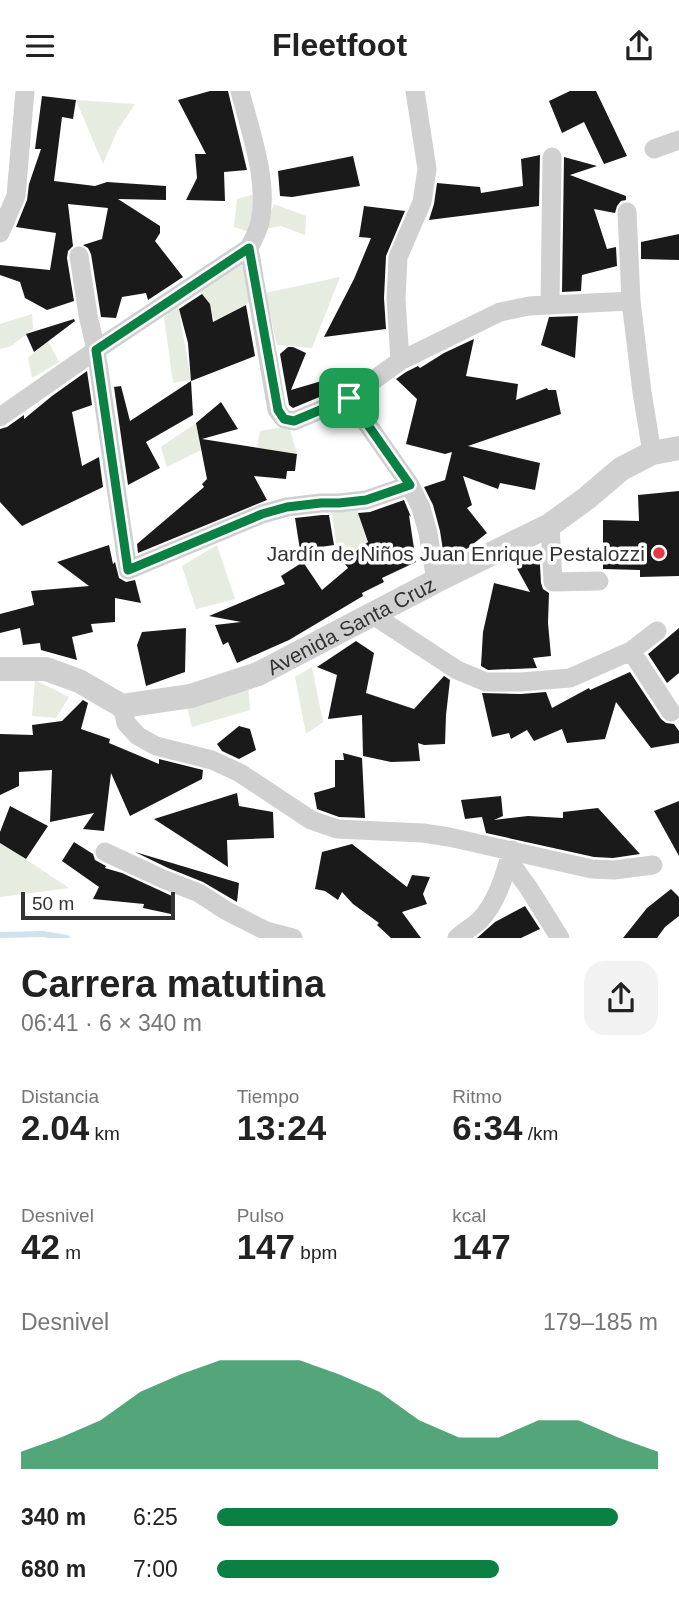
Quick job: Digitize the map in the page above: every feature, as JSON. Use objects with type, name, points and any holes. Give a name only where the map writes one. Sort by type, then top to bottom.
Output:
[{"type":"street","points":[[0,233],[16,196],[25,91]]},
{"type":"street","points":[[0,417],[249,248],[260,224],[263,197],[259,167],[240,91]]},
{"type":"street","points":[[400,361],[396,299],[398,257],[422,202],[427,169],[415,91]]},
{"type":"street","points":[[654,149],[679,139]]},
{"type":"street","points":[[550,304],[552,156]]},
{"type":"street","points":[[627,212],[631,302],[652,453]]},
{"type":"street","points":[[249,248],[278,410],[284,419],[294,421],[349,398],[400,361],[500,312],[550,304],[631,302]]},
{"type":"street","points":[[79,256],[96,350],[128,570],[262,514],[287,507],[366,500],[410,485]]},
{"type":"street","points":[[349,398],[410,485],[421,508],[436,581]]},
{"type":"street","name":"Avenida Santa Cruz","points":[[122,706],[191,696],[258,674],[550,525],[621,469],[652,453],[679,447]]},
{"type":"street","points":[[550,525],[553,582],[598,581]]},
{"type":"street","points":[[373,615],[457,670],[486,682],[570,678],[631,651],[657,631]]},
{"type":"street","points":[[631,651],[671,712]]},
{"type":"street","points":[[0,669],[46,669],[79,681],[122,706],[126,723],[138,736],[156,745],[212,760],[240,773],[311,820],[337,829],[423,833],[449,837],[511,856],[592,869],[614,870],[653,865]]},
{"type":"street","points":[[104,852],[199,893],[266,931],[293,938]]},
{"type":"street","points":[[457,938],[480,920],[494,900],[511,856]]},
{"type":"street","points":[[511,856],[560,938]]},
{"type":"shaded area","points":[[76,100],[135,104],[117,131],[103,164]]},
{"type":"shaded area","points":[[256,194],[256,234],[234,227],[237,199]]},
{"type":"shaded area","points":[[274,204],[306,216],[305,235],[281,226],[265,229]]},
{"type":"shaded area","points":[[241,264],[256,299],[215,321],[199,290]]},
{"type":"shaded area","points":[[340,277],[312,348],[277,345],[265,293]]},
{"type":"shaded area","points":[[178,305],[191,380],[173,383],[164,317]]},
{"type":"shaded area","points":[[32,314],[33,329],[11,346],[0,349],[0,324]]},
{"type":"shaded area","points":[[48,341],[59,362],[32,378],[28,358]]},
{"type":"shaded area","points":[[196,423],[201,450],[167,467],[161,447]]},
{"type":"shaded area","points":[[289,426],[297,454],[257,448],[260,431]]},
{"type":"shaded area","points":[[358,511],[367,543],[338,558],[332,513]]},
{"type":"shaded area","points":[[217,545],[235,599],[196,609],[182,566]]},
{"type":"shaded area","points":[[312,667],[323,722],[306,734],[295,677]]},
{"type":"shaded area","points":[[35,680],[69,697],[56,718],[32,716]]},
{"type":"shaded area","points":[[248,682],[250,710],[192,727],[186,702]]},
{"type":"shaded area","points":[[0,842],[69,888],[0,897]]},
{"type":"building","points":[[210,91],[228,91],[247,170],[224,172],[225,201],[186,200],[197,178],[195,154],[206,154],[178,100]]},
{"type":"building","points":[[570,91],[596,91],[627,156],[604,164],[584,122],[562,133],[549,101]]},
{"type":"building","points":[[42,96],[76,100],[73,119],[62,117],[54,181],[95,186],[107,182],[166,186],[166,200],[118,199],[160,226],[160,233],[155,241],[183,277],[148,300],[146,293],[122,297],[116,318],[101,317],[91,254],[83,245],[102,239],[108,208],[68,204],[73,246],[68,251],[67,258],[74,301],[47,310],[25,298],[20,282],[0,275],[0,265],[50,270],[56,233],[16,227],[27,200],[29,184],[41,149],[35,149]]},
{"type":"building","points":[[540,155],[539,206],[429,220],[437,183],[480,187],[481,193],[523,186],[521,159]]},
{"type":"building","points":[[353,156],[360,186],[292,197],[280,196],[278,171]]},
{"type":"building","points":[[564,157],[597,166],[570,175],[626,196],[626,200],[621,201],[615,213],[594,209],[607,249],[616,247],[617,266],[582,275],[581,291],[562,292]]},
{"type":"building","points":[[364,206],[405,211],[386,256],[386,329],[324,337],[354,279],[371,238],[359,237]]},
{"type":"building","points":[[679,234],[679,260],[641,259],[641,242]]},
{"type":"building","points":[[202,294],[210,304],[213,322],[246,305],[255,356],[191,381],[188,343],[179,309]]},
{"type":"building","points":[[578,316],[575,358],[541,345],[549,317]]},
{"type":"building","points":[[74,319],[75,321],[34,352],[26,334]]},
{"type":"building","points":[[474,339],[466,376],[518,384],[516,400],[547,388],[556,390],[561,414],[468,446],[540,463],[535,490],[500,483],[498,489],[463,476],[472,505],[467,508],[487,533],[468,548],[447,559],[444,557],[433,505],[424,487],[445,480],[452,452],[445,454],[406,444],[417,399],[396,379]]},
{"type":"building","points":[[288,347],[306,353],[291,390],[325,380],[329,393],[293,408],[289,405],[280,354]]},
{"type":"building","points":[[87,371],[92,405],[72,412],[82,466],[99,457],[103,487],[22,526],[0,502],[0,429],[24,415],[24,419]]},
{"type":"building","points":[[191,381],[193,415],[146,442],[160,468],[128,485],[114,387],[121,386],[130,421]]},
{"type":"building","points":[[221,402],[238,429],[202,439],[297,454],[295,471],[287,471],[286,479],[254,476],[267,500],[138,553],[137,544],[204,487],[202,484],[207,479],[196,423]]},
{"type":"building","points":[[679,491],[679,576],[640,577],[640,570],[603,569],[603,520],[639,521],[638,495]]},
{"type":"building","points":[[404,500],[411,517],[409,515],[416,562],[382,578],[384,582],[362,593],[363,596],[289,640],[237,663],[228,642],[223,645],[215,625],[241,622],[209,616],[285,584],[281,576],[303,562],[322,590],[348,568],[343,561],[368,542],[358,513],[370,512]]},
{"type":"building","points":[[329,515],[334,545],[300,550],[295,518]]},
{"type":"building","points":[[109,545],[119,578],[126,582],[135,580],[141,603],[115,598],[115,622],[91,624],[93,632],[72,637],[77,660],[41,650],[40,643],[23,645],[20,628],[0,633],[0,614],[34,605],[31,591],[89,586],[57,562]]},
{"type":"building","points":[[539,548],[541,583],[543,589],[549,593],[551,656],[533,658],[537,668],[488,670],[481,666],[483,632],[494,583],[530,592],[514,563]]},
{"type":"building","points":[[186,628],[185,672],[146,686],[137,645],[142,632]]},
{"type":"building","points":[[679,628],[679,673],[667,683],[648,654]]},
{"type":"building","points":[[356,641],[374,653],[366,693],[414,709],[444,676],[450,680],[445,744],[418,743],[420,761],[391,762],[363,756],[362,715],[328,719],[337,675],[317,667]]},
{"type":"building","points":[[630,672],[661,719],[674,724],[679,731],[679,743],[651,748],[616,702],[605,739],[567,743],[562,729],[534,741],[527,730],[511,739],[509,733],[492,737],[482,693],[546,692],[552,708],[589,688],[590,690]]},
{"type":"building","points":[[83,700],[88,703],[81,729],[110,739],[109,743],[159,764],[159,759],[203,770],[202,779],[130,816],[111,773],[104,831],[83,829],[94,813],[50,822],[52,770],[19,772],[19,786],[0,795],[0,734],[33,735],[32,725],[62,721]]},
{"type":"building","points":[[239,726],[250,729],[256,750],[239,759],[222,751],[217,744]]},
{"type":"building","points":[[343,753],[362,758],[365,818],[339,817],[317,809],[314,793],[335,787],[335,760],[344,760]]},
{"type":"building","points":[[237,793],[239,806],[273,812],[274,838],[227,840],[228,867],[154,819]]},
{"type":"building","points":[[501,796],[503,816],[494,820],[528,816],[563,818],[563,812],[598,808],[640,854],[613,858],[594,857],[486,833],[482,817],[465,819],[461,800]]},
{"type":"building","points":[[679,801],[679,856],[654,811]]},
{"type":"building","points":[[10,806],[48,826],[26,859],[0,843],[0,832]]},
{"type":"building","points":[[74,842],[93,854],[95,860],[106,866],[105,868],[172,896],[171,914],[143,908],[144,904],[93,899],[99,887],[62,861]]},
{"type":"building","points":[[352,844],[407,887],[412,875],[430,877],[423,894],[427,904],[402,912],[421,938],[391,938],[377,925],[379,923],[353,904],[342,892],[338,900],[325,891],[315,889],[322,852]]},
{"type":"building","points":[[135,852],[239,883],[237,902],[203,882]]},
{"type":"building","points":[[671,889],[679,897],[679,916],[665,927],[657,938],[623,938],[647,908]]},
{"type":"building","points":[[525,906],[540,929],[521,938],[477,938],[495,922]]},
{"type":"waterway","points":[[0,935],[43,934],[67,938]]},
{"type":"place","name":"Jardín de Niños Juan Enrique Pestalozzi","points":[[659,553]]},
{"type":"route","points":[[249,248],[278,410],[284,419],[294,421],[349,398],[410,485],[366,500],[287,507],[262,514],[128,570],[96,350],[249,248]]}]
